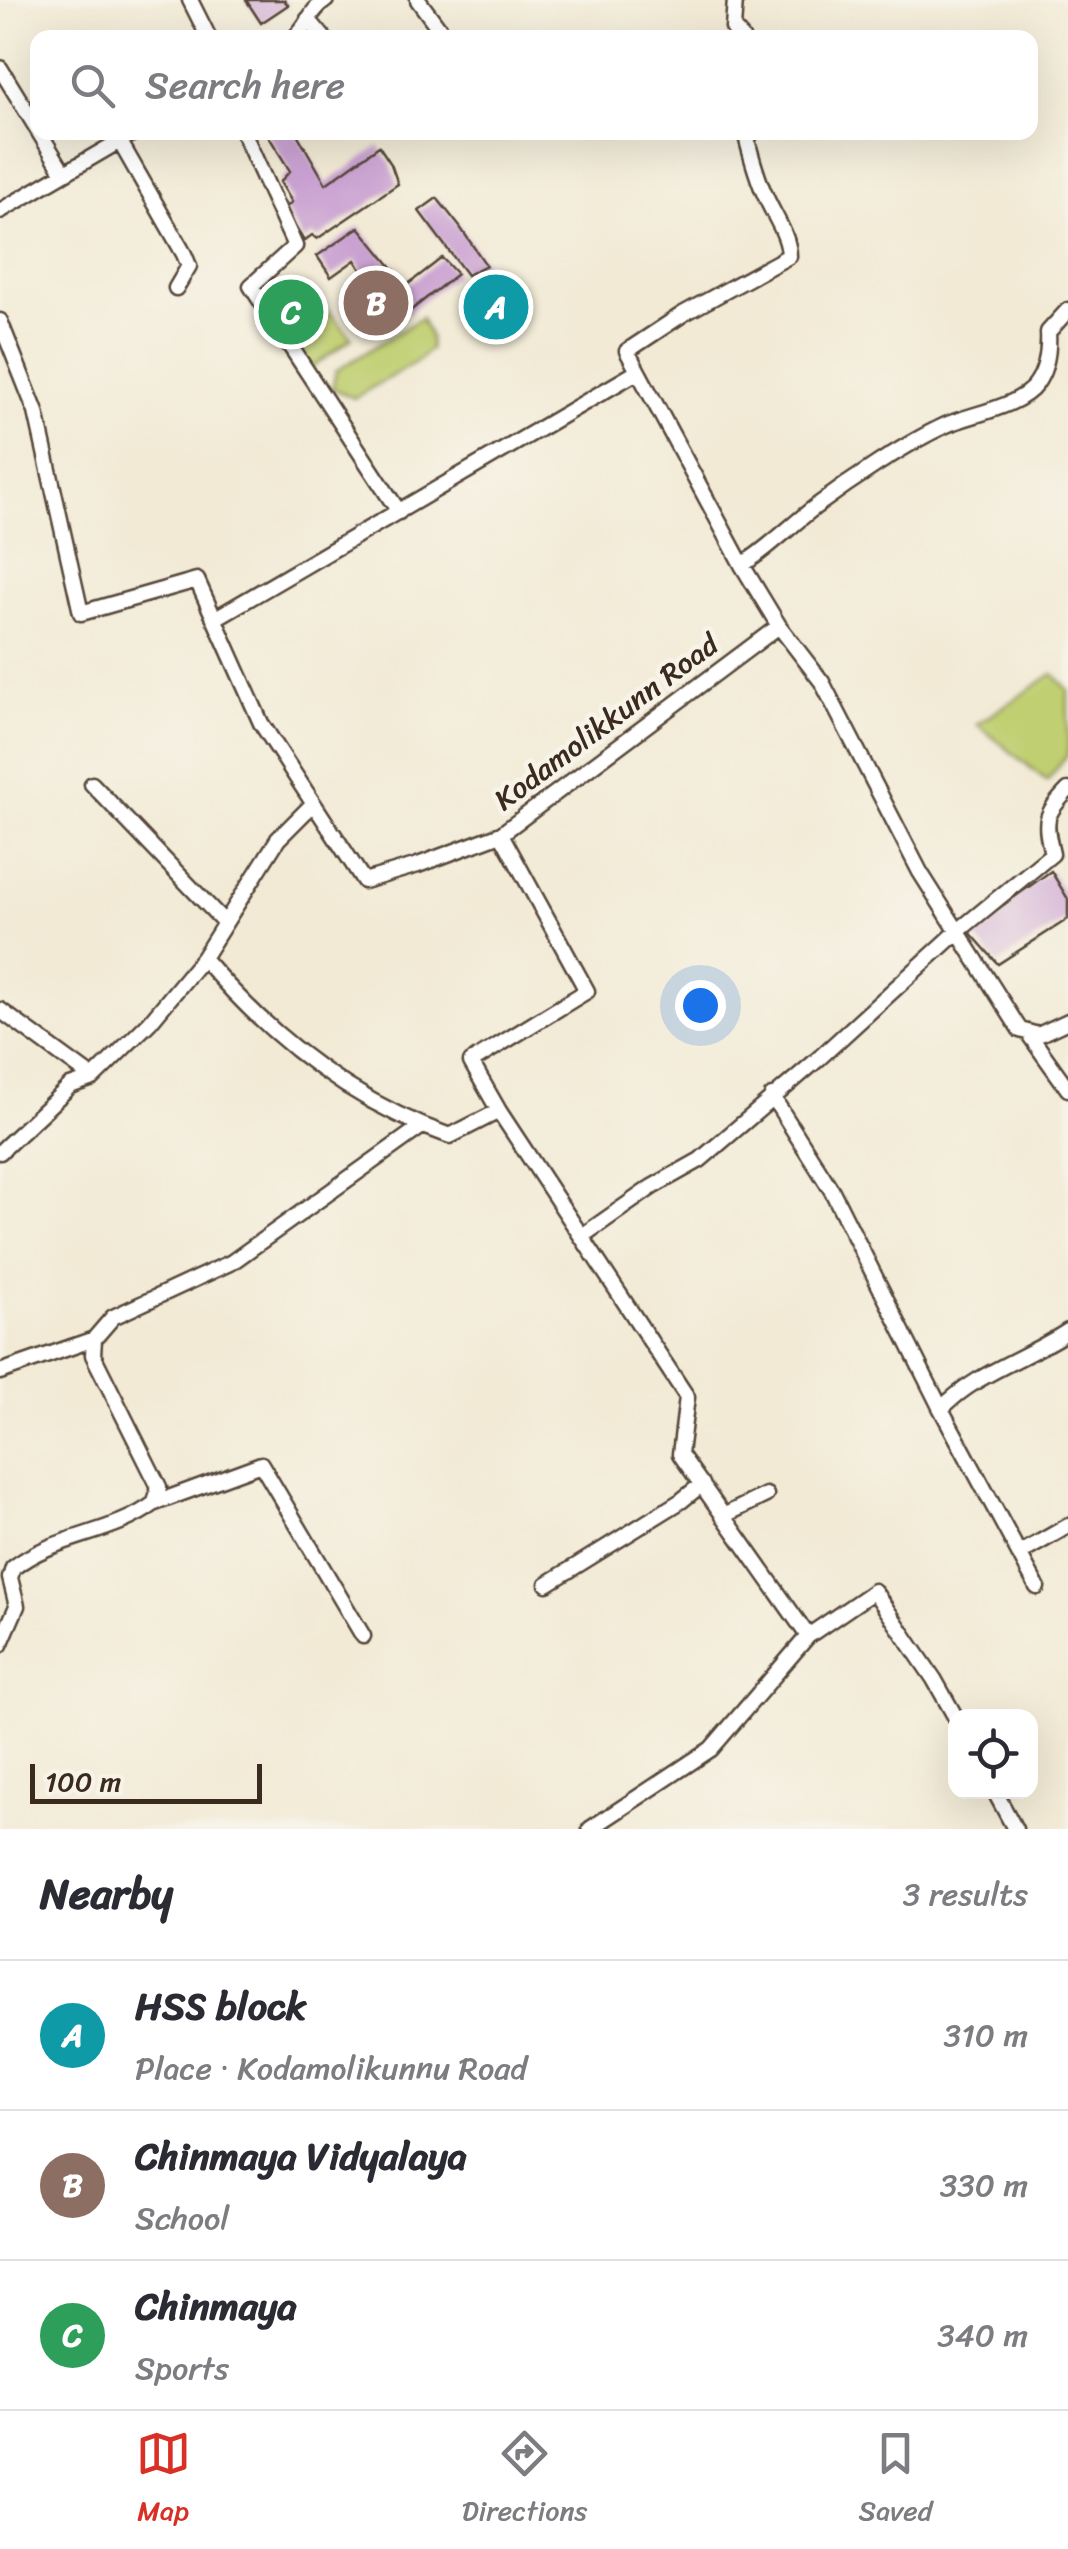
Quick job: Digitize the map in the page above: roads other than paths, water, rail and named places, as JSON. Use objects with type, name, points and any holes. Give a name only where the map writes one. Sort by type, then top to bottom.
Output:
[{"type":"street","points":[[190,0],[205,30]]},
{"type":"street","points":[[302,30],[314,8],[326,0]]},
{"type":"street","points":[[418,0],[440,30]]},
{"type":"street","points":[[735,0],[736,30]]},
{"type":"street","points":[[308,18],[318,30]]},
{"type":"street","points":[[0,68],[30,118]]},
{"type":"street","points":[[44,140],[64,173]]},
{"type":"street","points":[[0,211],[118,140],[189,266],[176,288]]},
{"type":"street","points":[[247,140],[295,246],[250,286],[398,512]]},
{"type":"street","points":[[747,140],[764,194],[789,244],[790,256],[683,314],[627,352],[742,565],[779,626],[822,682],[920,872],[1020,1030],[1038,1035],[1068,1021]]},
{"type":"street","points":[[742,565],[770,548],[814,508],[883,462],[944,426],[1006,404],[1036,386],[1049,353],[1048,332],[1068,310]]},
{"type":"street","points":[[0,321],[36,412],[80,613],[197,580],[260,723],[364,881],[502,834]]},
{"type":"street","points":[[214,619],[636,372]]},
{"type":"street","name":"Kodamolikkunn Road","points":[[499,1111],[471,1062],[587,991],[502,834],[779,626]]},
{"type":"street","points":[[92,784],[225,923]]},
{"type":"street","points":[[582,1236],[652,1187],[700,1160],[957,932],[1052,854],[1046,820],[1050,809],[1068,790]]},
{"type":"street","points":[[0,1152],[70,1086],[93,1078],[160,1011],[204,958],[278,840],[313,804]]},
{"type":"street","points":[[204,958],[263,1023],[310,1063],[422,1126],[450,1136],[499,1111],[687,1397],[680,1454],[808,1636]]},
{"type":"street","points":[[0,1010],[93,1078]]},
{"type":"street","points":[[1028,1032],[1068,1089]]},
{"type":"street","points":[[772,1096],[832,1192],[941,1409],[1037,1587]]},
{"type":"street","points":[[0,1372],[94,1339],[113,1317],[232,1262],[422,1126]]},
{"type":"street","points":[[941,1409],[983,1376],[1068,1331]]},
{"type":"street","points":[[94,1339],[93,1355],[159,1487],[155,1503]]},
{"type":"street","points":[[0,1646],[17,1606],[10,1578],[12,1568],[36,1552],[136,1517],[155,1503],[262,1464],[363,1636]]},
{"type":"street","points":[[548,1584],[681,1502],[702,1484]]},
{"type":"street","points":[[723,1516],[766,1496]]},
{"type":"street","points":[[1019,1554],[1068,1526]]},
{"type":"street","points":[[590,1829],[711,1749],[808,1636],[874,1591],[951,1709]]},
{"type":"street","points":[[999,1799],[1015,1829]]},
{"type":"place","name":"Chinmaya Vidyalaya","points":[[376,303]]},
{"type":"place","name":"HSS block","points":[[496,307]]},
{"type":"place","name":"Chinmaya","points":[[291,312]]}]
